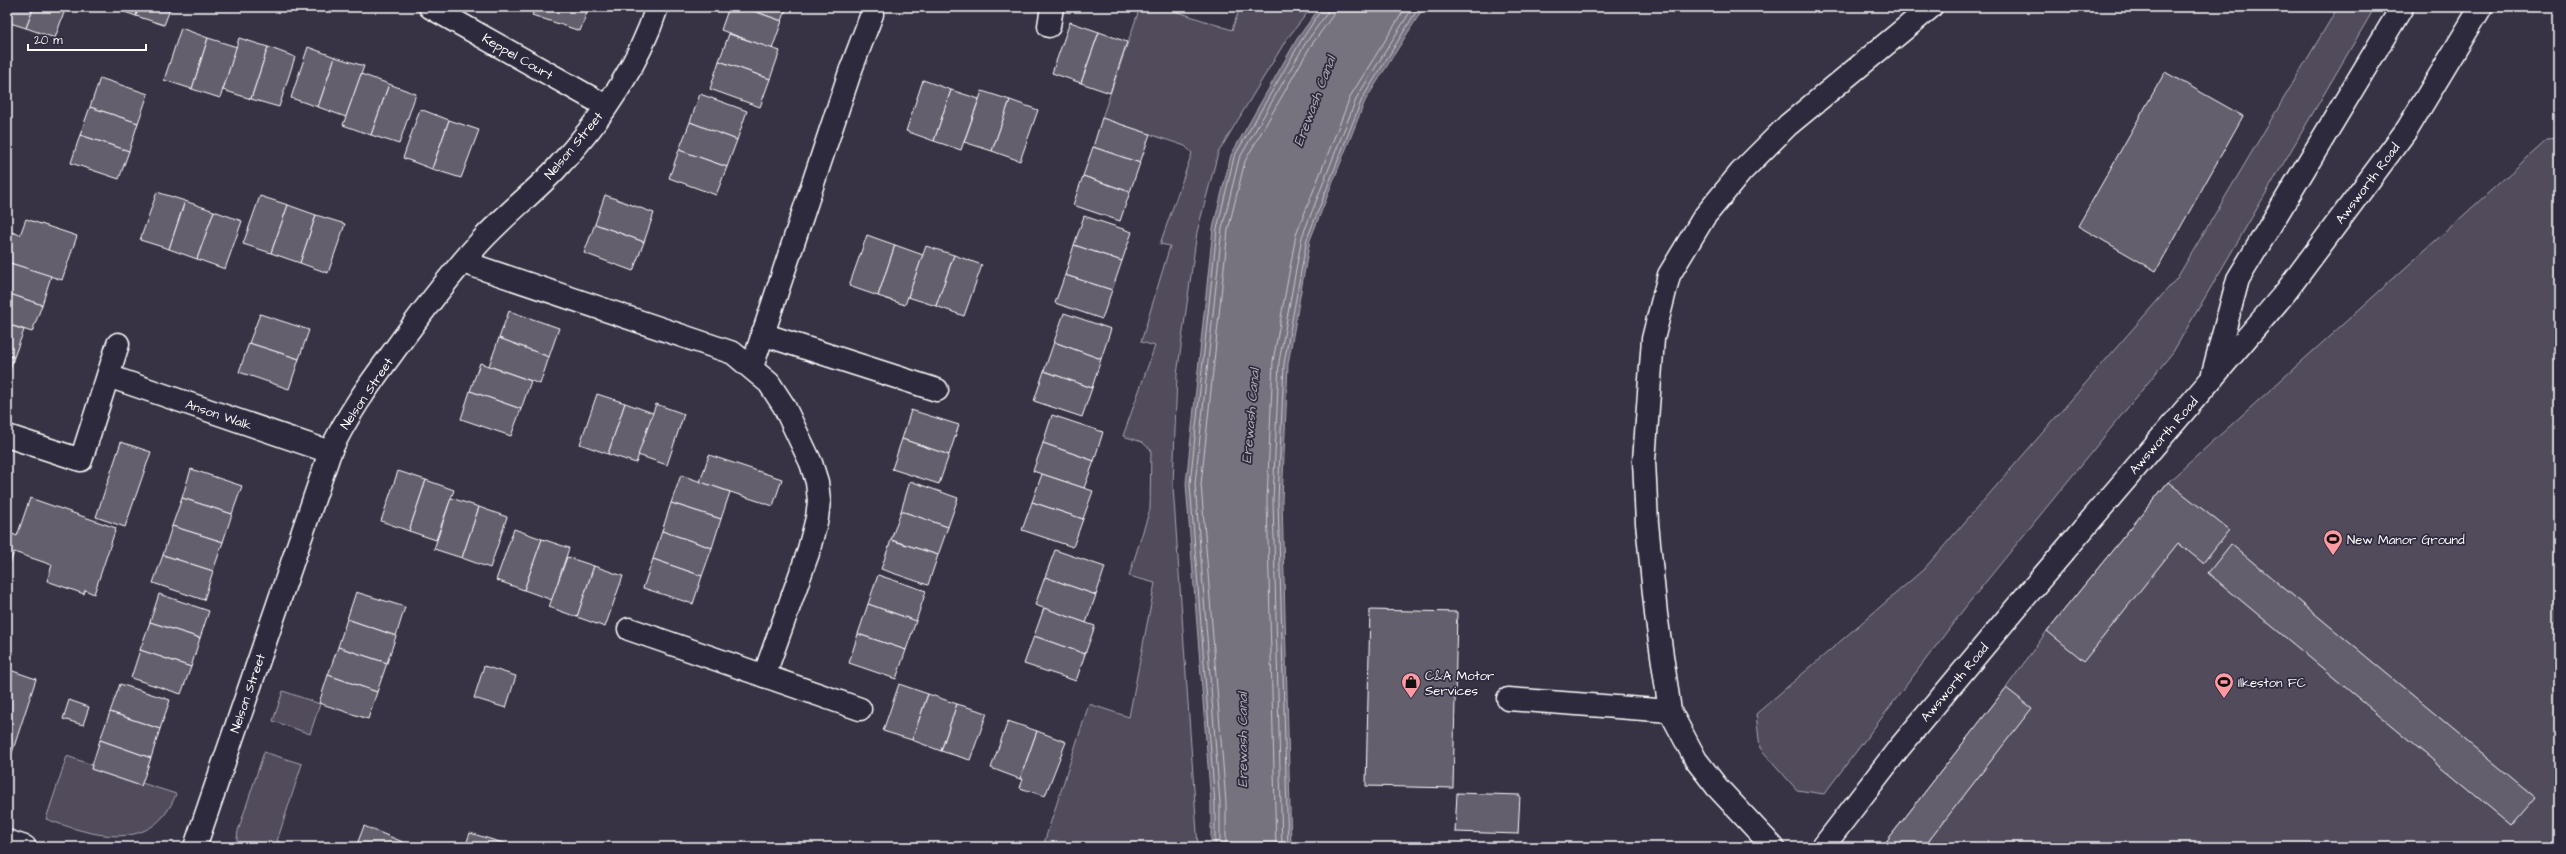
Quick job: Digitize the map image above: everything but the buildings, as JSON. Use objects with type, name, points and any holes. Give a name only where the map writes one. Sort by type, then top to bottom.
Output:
[{"type":"street","name":"Nelson Street","points":[[195,847],[330,452],[356,403],[416,320],[463,262],[555,169],[606,106],[644,42],[657,7]]},
{"type":"street","points":[[1773,847],[1717,787],[1696,760],[1670,711],[1647,523],[1644,461],[1654,339],[1669,274],[1704,217],[1741,172],[1788,125],[1931,7]]},
{"type":"street","points":[[2212,378],[2238,279],[2402,7]]},
{"type":"street","name":"Awsworth Road","points":[[1823,847],[1899,748],[2015,609],[2285,293],[2408,128],[2481,7]]},
{"type":"street","name":"Keppel Court","points":[[443,10],[606,106]]},
{"type":"street","points":[[752,367],[850,72],[872,14]]},
{"type":"street","points":[[463,262],[733,353],[752,367],[769,383],[799,434],[817,482],[819,501],[817,518],[808,553],[764,676]]},
{"type":"street","points":[[762,334],[938,390]]},
{"type":"street","points":[[7,436],[81,460],[118,344]]},
{"type":"street","name":"Anson Walk","points":[[108,376],[330,452]]},
{"type":"street","points":[[629,628],[860,709]]},
{"type":"street","points":[[1508,699],[1670,711]]},
{"type":"street","points":[[7,841],[25,847]]},
{"type":"shaded area","points":[[1140,7],[1163,7],[1232,30],[1240,7],[1312,7],[1286,40],[1218,153],[1197,232],[1177,375],[1173,486],[1198,847],[1047,847],[1043,846],[1089,704],[1129,717],[1155,583],[1129,576],[1150,509],[1151,450],[1142,442],[1123,436],[1155,346],[1141,342],[1170,246],[1160,244],[1192,153],[1185,146],[1102,118]]},
{"type":"shaded area","points":[[2338,7],[2375,7],[2173,352],[1967,605],[1824,794],[1797,790],[1760,748],[1756,714],[1924,569],[2177,278]]},
{"type":"shaded area","name":"New Manor Ground","points":[[2559,139],[2559,847],[1882,847],[2006,688],[2047,631],[2168,482],[2547,140]]},
{"type":"shaded area","points":[[283,691],[320,704],[310,734],[273,721]]},
{"type":"shaded area","points":[[264,752],[302,764],[277,841],[296,847],[236,847],[238,831]]},
{"type":"shaded area","points":[[67,756],[92,765],[91,769],[141,786],[142,783],[176,794],[166,813],[153,826],[138,833],[121,836],[103,835],[65,826],[46,819]]},
{"type":"water","name":"Erewash Canal","points":[[1320,7],[1424,7],[1365,101],[1310,240],[1288,364],[1282,500],[1291,847],[1211,847],[1211,804],[1186,484],[1213,228],[1231,155],[1297,39]]},
{"type":"place","name":"New Manor Ground","points":[[2333,556]]},
{"type":"place","name":"C&A Motor Services","points":[[1411,699]]},
{"type":"place","name":"Ilkeston FC","points":[[2224,699]]}]
